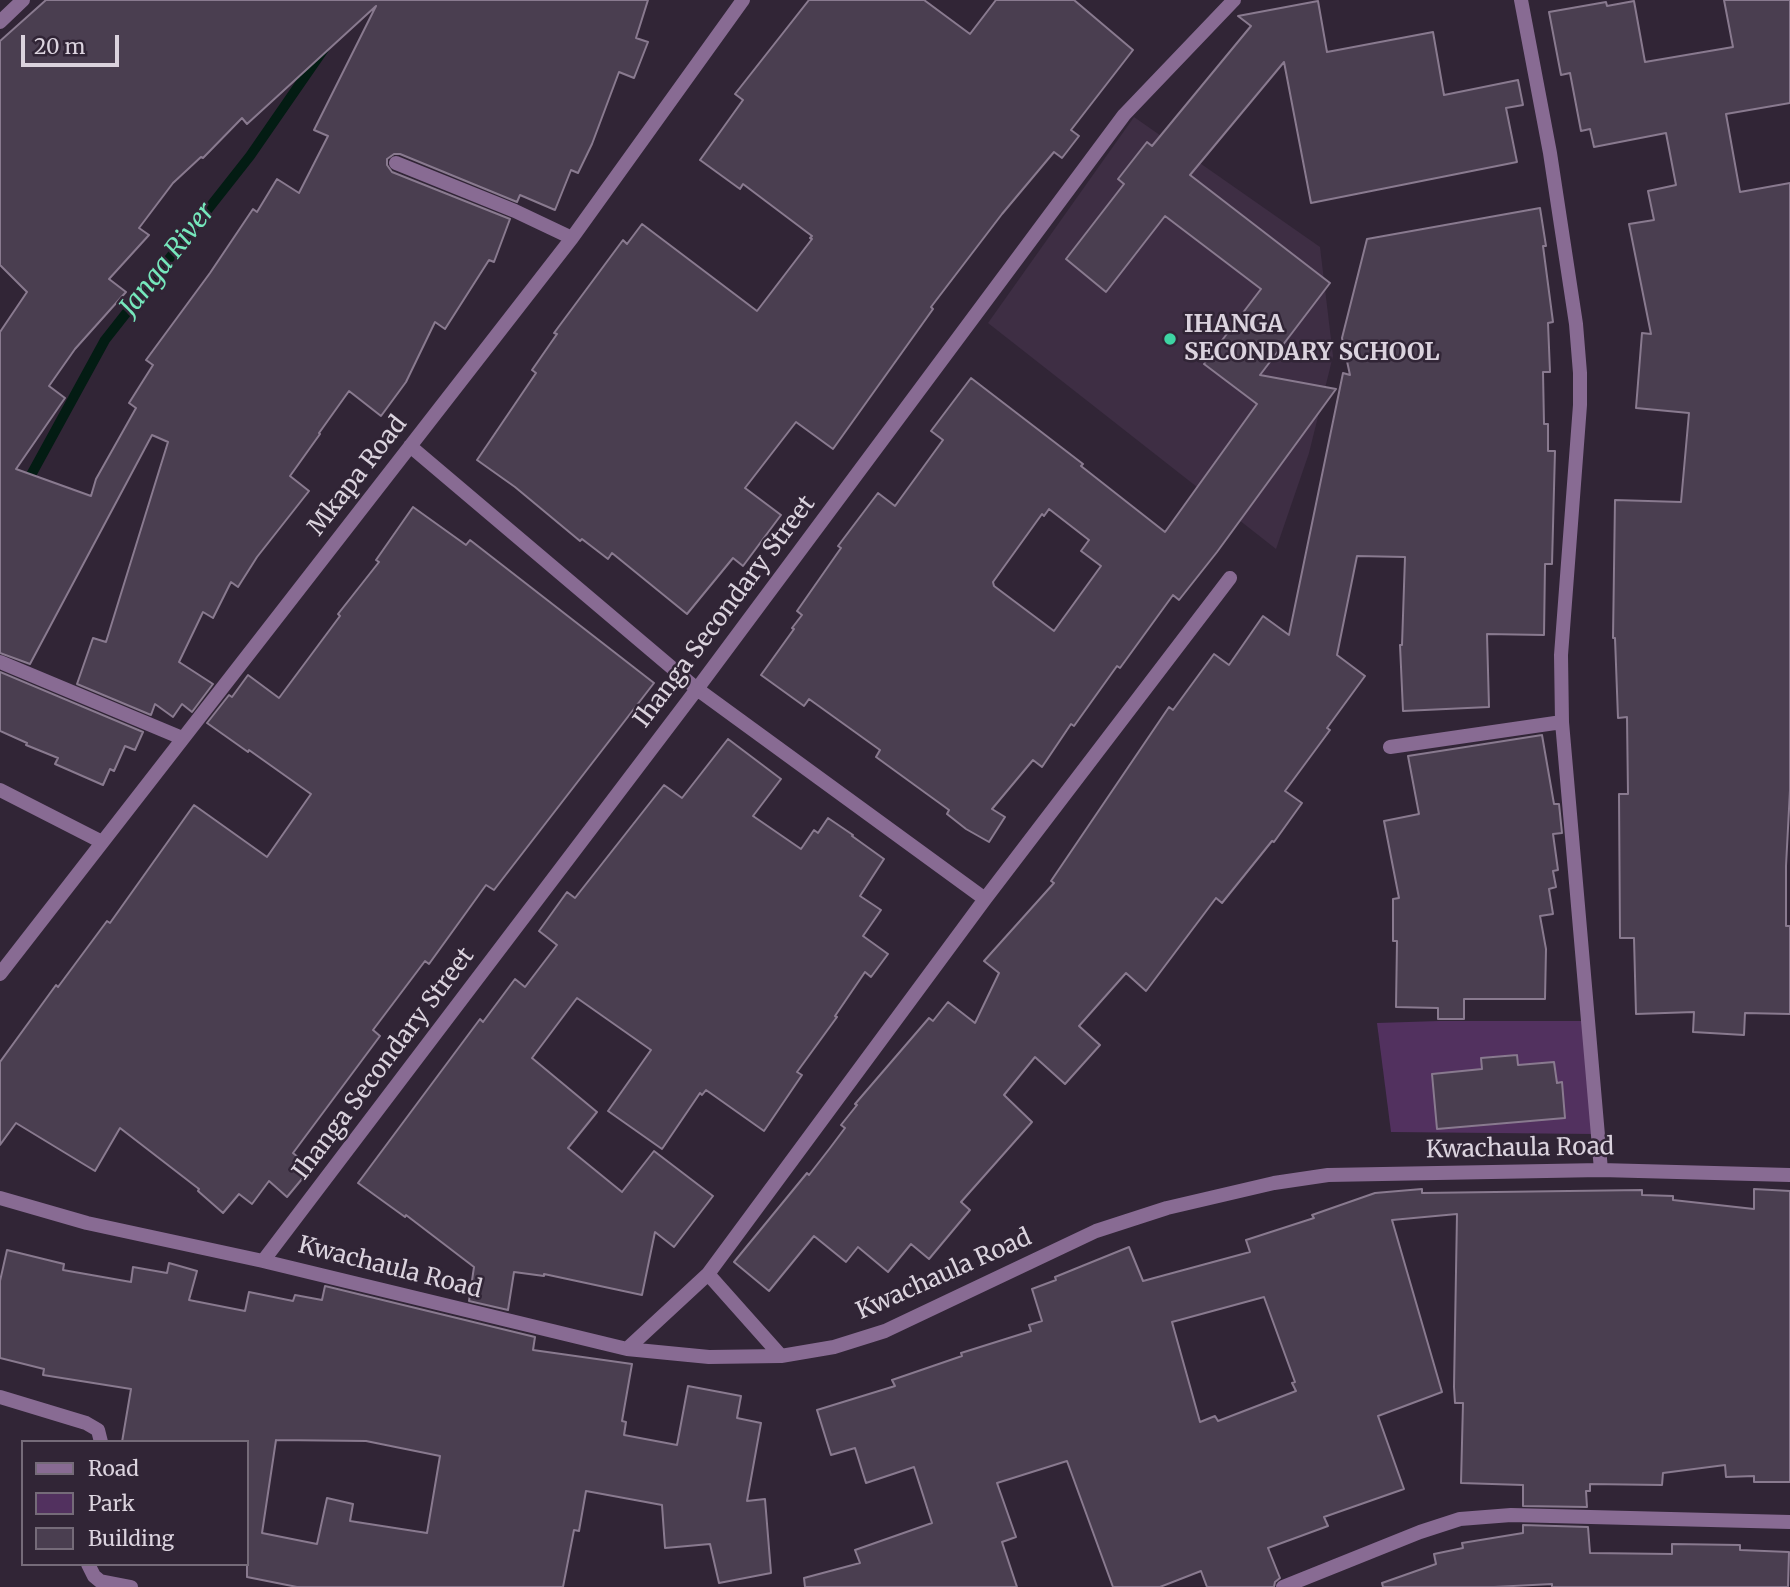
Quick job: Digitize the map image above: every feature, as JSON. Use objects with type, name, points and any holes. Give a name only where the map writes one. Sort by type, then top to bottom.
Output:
[{"type":"street","points":[[0,22],[23,0]]},
{"type":"street","name":"Mkapa Road","points":[[0,974],[572,238],[743,0]]},
{"type":"street","name":"Ihanga Secondary Street","points":[[263,1261],[697,689],[1124,115],[1234,0]]},
{"type":"street","points":[[1521,0],[1550,153],[1576,324],[1580,373],[1562,655],[1562,722],[1601,1170]]},
{"type":"street","points":[[396,163],[489,200],[572,238]]},
{"type":"street","points":[[410,446],[697,689],[985,899]]},
{"type":"street","points":[[627,1349],[708,1274],[985,899],[1230,578]]},
{"type":"street","points":[[0,662],[182,738]]},
{"type":"street","points":[[1390,747],[1562,722]]},
{"type":"street","points":[[0,790],[102,842]]},
{"type":"street","name":"Kwachaula Road","points":[[0,1198],[87,1223],[263,1261],[627,1349],[709,1357],[781,1356],[834,1347],[885,1331],[1096,1231],[1167,1208],[1274,1183],[1328,1175],[1601,1170],[1790,1175]]},
{"type":"street","points":[[708,1274],[781,1356]]},
{"type":"street","points":[[0,1397],[86,1423],[97,1430],[100,1440]]},
{"type":"street","points":[[1283,1587],[1420,1532],[1460,1519],[1511,1515],[1790,1522]]},
{"type":"street","points":[[91,1576],[100,1581],[131,1587]]},
{"type":"shaded area","name":"IHANGA SECONDARY SCHOOL","points":[[1134,117],[1320,247],[1333,356],[1309,453],[1276,549],[988,323]]},
{"type":"green space","points":[[1585,1021],[1594,1134],[1391,1132],[1377,1023]]},
{"type":"building","points":[[46,0],[648,0],[636,38],[648,42],[634,78],[619,72],[592,144],[578,173],[571,170],[555,210],[520,195],[517,202],[400,154],[394,154],[387,159],[387,165],[392,172],[510,219],[494,262],[489,260],[445,329],[435,322],[406,382],[381,416],[349,391],[290,476],[309,491],[257,557],[238,587],[231,582],[213,618],[203,612],[179,662],[213,684],[192,712],[182,704],[173,717],[155,704],[151,715],[77,684],[93,638],[106,642],[168,442],[152,435],[30,664],[0,653],[0,332],[27,292],[0,265],[0,41]],"holes":[[[376,6],[314,130],[328,136],[299,193],[277,179],[257,212],[253,209],[146,360],[153,365],[129,403],[136,408],[96,479],[91,496],[16,469],[65,398],[49,386],[75,349],[126,292],[109,279],[149,235],[139,228],[173,183],[203,158],[242,118],[247,124]]]},
{"type":"building","points":[[809,0],[924,0],[970,34],[996,0],[1074,0],[1133,50],[1071,130],[1079,136],[1062,158],[1054,152],[1002,214],[931,307],[933,309],[833,449],[796,422],[745,488],[781,515],[743,566],[733,558],[687,614],[612,553],[608,559],[582,539],[580,541],[515,487],[477,460],[536,373],[532,370],[557,334],[554,333],[623,240],[627,244],[642,224],[757,311],[812,239],[812,236],[743,184],[740,189],[700,160],[743,100],[735,94]]},
{"type":"building","points":[[1724,0],[1790,0],[1790,103],[1726,114],[1740,192],[1790,183],[1790,790],[1786,926],[1790,926],[1790,1014],[1745,1013],[1744,1035],[1693,1032],[1694,1012],[1636,1014],[1634,938],[1620,938],[1619,794],[1628,794],[1627,717],[1618,718],[1613,638],[1615,500],[1681,502],[1689,413],[1636,408],[1642,333],[1651,334],[1629,224],[1654,220],[1648,191],[1676,185],[1666,133],[1594,147],[1590,129],[1581,131],[1570,73],[1561,75],[1549,12],[1606,2],[1607,6],[1634,1],[1645,62],[1733,47]]},
{"type":"building","points":[[1318,1],[1327,52],[1433,32],[1444,95],[1518,80],[1523,105],[1506,108],[1517,162],[1311,203],[1284,62],[1190,175],[1330,283],[1260,375],[1336,389],[1179,600],[1173,595],[1120,668],[1117,666],[1074,726],[1071,724],[1042,767],[1033,760],[992,809],[1005,817],[989,842],[966,829],[947,814],[949,810],[876,757],[880,750],[809,699],[804,706],[761,675],[794,629],[792,628],[802,615],[797,611],[841,548],[838,546],[878,493],[895,506],[943,440],[931,431],[971,378],[1083,464],[1081,466],[1165,532],[1257,404],[1204,364],[1261,289],[1165,216],[1106,292],[1066,259],[1124,184],[1118,179],[1147,142],[1152,146],[1251,26],[1238,16]],"holes":[[[1049,509],[1089,540],[1081,551],[1101,566],[1054,631],[994,586],[993,582],[1042,514],[1044,516]]]},
{"type":"building","points":[[1540,208],[1553,322],[1548,323],[1550,372],[1543,372],[1544,424],[1548,424],[1548,451],[1555,451],[1552,564],[1545,564],[1544,635],[1487,634],[1489,707],[1403,711],[1400,645],[1405,557],[1357,556],[1337,655],[1365,676],[1327,728],[1330,730],[1285,791],[1302,803],[1274,842],[1272,841],[1222,903],[1216,898],[1146,991],[1126,973],[1079,1026],[1100,1045],[1065,1084],[1035,1057],[1004,1095],[1032,1122],[961,1202],[970,1210],[929,1259],[911,1244],[888,1272],[858,1247],[846,1262],[814,1236],[769,1291],[734,1262],[807,1173],[809,1175],[845,1128],[841,1125],[857,1105],[855,1104],[929,1018],[933,1021],[948,1002],[975,1023],[999,973],[984,961],[1054,883],[1051,881],[1169,707],[1173,710],[1214,654],[1229,665],[1263,616],[1289,635],[1343,373],[1350,375],[1342,338],[1367,239]]},
{"type":"building","points":[[413,507],[466,545],[470,540],[654,683],[494,890],[486,885],[429,964],[425,961],[373,1030],[380,1036],[293,1153],[311,1168],[287,1197],[269,1181],[252,1204],[239,1194],[223,1213],[198,1191],[199,1189],[120,1128],[95,1171],[16,1123],[0,1145],[0,1062],[56,985],[58,987],[107,921],[110,923],[194,805],[267,857],[311,794],[207,723],[229,695],[232,697],[248,675],[279,698],[340,616],[338,614],[379,562],[376,560]]},
{"type":"building","points":[[0,672],[143,732],[135,750],[125,746],[114,771],[110,769],[103,785],[55,764],[58,758],[0,731]]},
{"type":"building","points":[[1542,735],[1554,804],[1559,804],[1562,833],[1553,834],[1558,870],[1553,871],[1556,887],[1549,889],[1553,914],[1540,916],[1546,949],[1545,999],[1464,999],[1464,1019],[1438,1019],[1438,1008],[1396,1007],[1397,941],[1393,941],[1393,899],[1399,898],[1384,821],[1419,814],[1408,756]]},
{"type":"building","points":[[728,739],[781,779],[753,816],[801,849],[814,830],[818,833],[828,818],[884,859],[860,896],[881,910],[863,936],[888,954],[871,977],[865,972],[835,1016],[837,1017],[797,1072],[802,1075],[764,1131],[706,1090],[702,1095],[700,1093],[662,1149],[608,1111],[651,1050],[577,998],[532,1058],[597,1112],[568,1148],[622,1192],[654,1151],[713,1196],[674,1247],[655,1232],[642,1295],[544,1274],[514,1272],[508,1310],[469,1301],[474,1267],[406,1215],[405,1217],[358,1183],[480,1019],[483,1022],[515,979],[525,987],[557,945],[539,931],[567,892],[575,898],[664,785],[682,798]]},
{"type":"building","points":[[1517,1055],[1518,1065],[1554,1062],[1557,1083],[1562,1082],[1565,1118],[1437,1129],[1432,1074],[1482,1069],[1481,1058]]},
{"type":"building","points":[[1422,1189],[1422,1193],[1642,1190],[1642,1195],[1673,1196],[1673,1200],[1754,1209],[1754,1189],[1790,1191],[1790,1482],[1754,1482],[1754,1476],[1726,1477],[1725,1465],[1663,1473],[1662,1485],[1590,1484],[1590,1491],[1586,1491],[1587,1507],[1523,1506],[1523,1485],[1461,1483],[1463,1403],[1455,1403],[1454,1387],[1457,1214],[1392,1220],[1442,1392],[1378,1416],[1404,1489],[1324,1517],[1328,1526],[1268,1548],[1280,1578],[1274,1587],[1207,1587],[1201,1571],[1160,1587],[1113,1587],[1067,1461],[997,1483],[1016,1537],[1002,1542],[1017,1587],[805,1587],[804,1578],[860,1563],[855,1550],[932,1523],[914,1467],[866,1483],[855,1448],[831,1455],[817,1410],[895,1386],[892,1380],[962,1356],[961,1353],[1031,1331],[1029,1325],[1042,1321],[1032,1289],[1129,1247],[1143,1281],[1250,1252],[1246,1240],[1314,1218],[1312,1215],[1375,1193]],"holes":[[[1264,1297],[1295,1382],[1292,1383],[1296,1391],[1218,1421],[1215,1416],[1200,1422],[1172,1322]]]},
{"type":"building","points":[[7,1250],[64,1264],[63,1270],[131,1282],[133,1267],[167,1273],[169,1263],[197,1271],[189,1300],[245,1311],[249,1292],[293,1301],[295,1295],[322,1300],[325,1286],[535,1337],[533,1350],[632,1364],[622,1421],[626,1422],[624,1435],[677,1445],[688,1386],[741,1396],[737,1418],[761,1423],[747,1501],[765,1499],[771,1573],[719,1583],[710,1544],[665,1548],[662,1505],[586,1491],[579,1531],[574,1530],[563,1587],[297,1587],[247,1577],[248,1440],[122,1440],[131,1389],[43,1375],[44,1369],[0,1358],[0,1281]],"holes":[[[276,1440],[366,1441],[440,1456],[427,1533],[350,1521],[353,1504],[327,1498],[317,1544],[262,1533]]]},
{"type":"building","points":[[1523,1525],[1588,1527],[1590,1553],[1672,1554],[1672,1544],[1740,1545],[1740,1550],[1789,1552],[1788,1587],[1552,1587],[1552,1584],[1383,1587],[1382,1583],[1436,1564],[1434,1554],[1463,1548],[1462,1543],[1523,1533]]},
{"type":"waterway","name":"Janga River","points":[[25,486],[105,340],[250,156],[324,49]]},
{"type":"place","name":"IHANGA SECONDARY SCHOOL","points":[[1170,339]]}]
